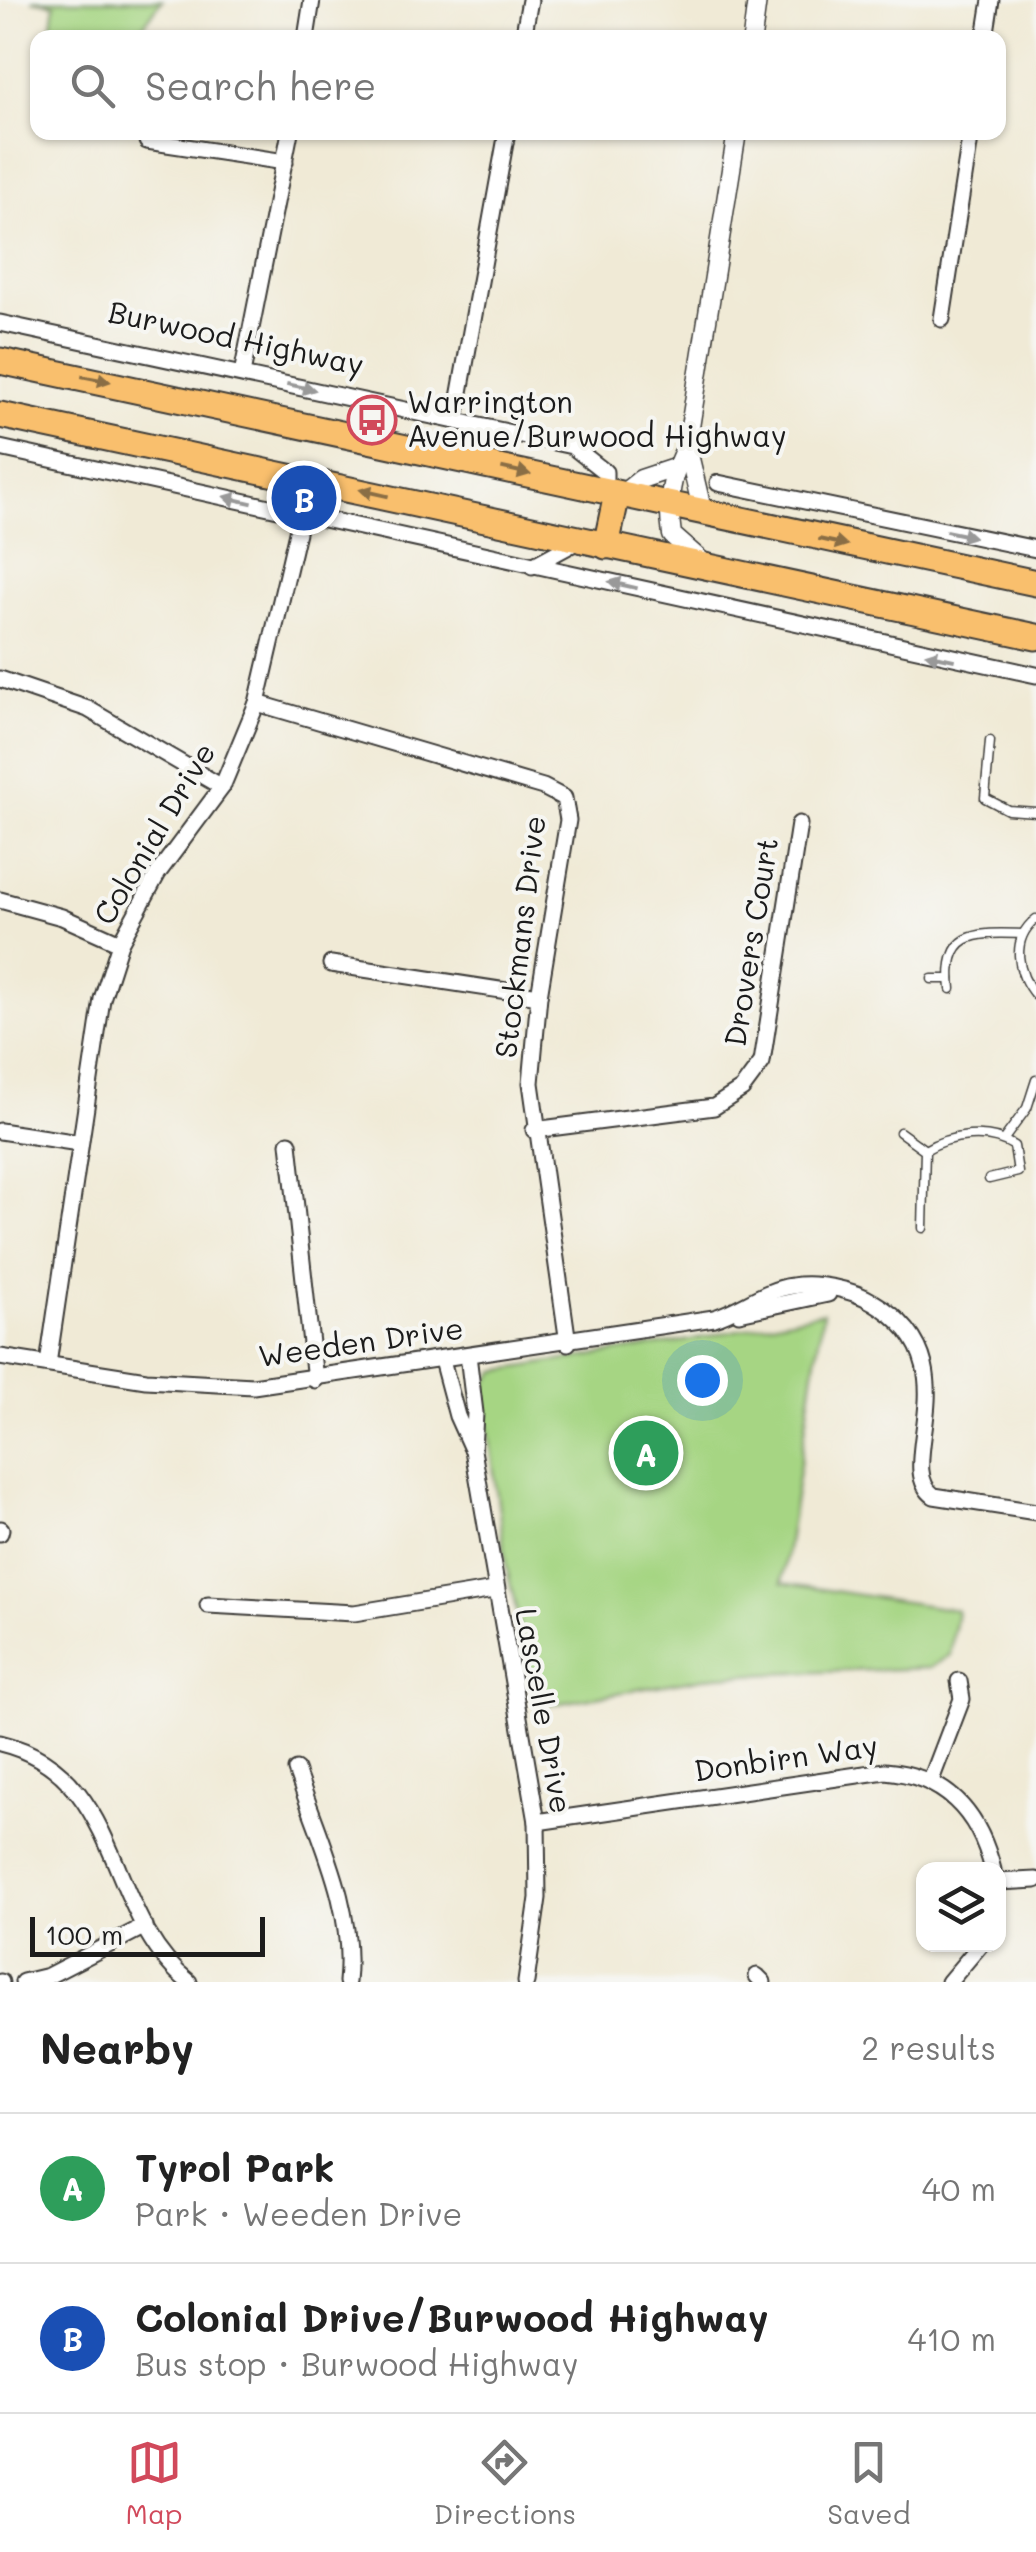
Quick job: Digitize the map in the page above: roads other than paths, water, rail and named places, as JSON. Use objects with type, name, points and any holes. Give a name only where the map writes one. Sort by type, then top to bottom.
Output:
[{"type":"highway","points":[[0,360],[1036,583]]},
{"type":"highway","points":[[0,417],[1036,637]]},
{"type":"highway","points":[[606,546],[614,493]]},
{"type":"street","points":[[307,30],[312,0]]},
{"type":"street","points":[[524,30],[530,0]]},
{"type":"street","points":[[753,30],[758,0]]},
{"type":"street","points":[[987,30],[991,0]]},
{"type":"street","points":[[242,374],[289,140]]},
{"type":"street","points":[[455,420],[506,140]]},
{"type":"street","points":[[710,568],[672,535],[670,506],[674,468],[687,446],[736,140]]},
{"type":"street","points":[[942,319],[970,140]]},
{"type":"street","points":[[148,141],[286,162]]},
{"type":"street","name":"Burwood Highway","points":[[0,323],[582,450],[605,472],[614,493]]},
{"type":"street","points":[[0,417],[8,450],[1036,675]]},
{"type":"street","points":[[687,446],[715,516],[762,492]]},
{"type":"street","points":[[614,493],[674,468]]},
{"type":"street","points":[[718,482],[1036,549]]},
{"type":"street","name":"Colonial Drive","points":[[48,1364],[102,999],[120,943],[158,873],[222,787],[257,703],[301,514]]},
{"type":"street","points":[[532,566],[580,540]]},
{"type":"street","points":[[0,679],[88,709],[222,787]]},
{"type":"street","name":"Stockmans Drive","points":[[257,703],[543,787],[564,798],[568,820],[532,1046],[534,1130],[568,1343]]},
{"type":"street","name":"Drovers Court","points":[[534,1130],[714,1107],[742,1090],[762,1062],[798,824]]},
{"type":"street","points":[[0,900],[62,916],[120,943]]},
{"type":"street","points":[[331,964],[538,996]]},
{"type":"street","points":[[0,1131],[79,1143]]},
{"type":"street","points":[[289,1144],[315,1380]]},
{"type":"street","name":"Weeden Drive","points":[[0,1357],[204,1386],[315,1380],[568,1343],[728,1314],[760,1296],[796,1285],[852,1294],[899,1318],[912,1332],[924,1358],[930,1393],[920,1472],[926,1490],[934,1496],[1036,1512]]},
{"type":"street","name":"Lascelle Drive","points":[[468,1355],[475,1412],[473,1450],[494,1590],[537,1822],[538,1898],[526,1982]]},
{"type":"street","name":"Lascelle Drive","points":[[442,1360],[457,1416],[473,1450]]},
{"type":"street","points":[[208,1605],[354,1613],[494,1590]]},
{"type":"street","points":[[959,1681],[962,1698],[931,1780],[971,1817],[984,1836],[991,1862]]},
{"type":"street","points":[[0,1743],[40,1758],[91,1808],[145,1926],[173,1970],[189,1982]]},
{"type":"street","points":[[296,1770],[344,1906],[350,1937],[347,1982]]},
{"type":"street","name":"Donbirn Way","points":[[537,1822],[885,1772],[931,1780]]},
{"type":"street","points":[[1006,1882],[1036,1880]]},
{"type":"street","points":[[23,1982],[48,1976],[145,1926]]},
{"type":"street","points":[[948,1982],[974,1952]]},
{"type":"lane","points":[[990,741],[985,798],[1008,810],[1036,812]]},
{"type":"lane","points":[[1036,919],[1023,934],[1019,969],[1036,996]]},
{"type":"lane","points":[[932,978],[951,984],[961,939],[970,933],[1023,934]]},
{"type":"lane","points":[[1004,1139],[1028,1108],[1036,1080]]},
{"type":"lane","points":[[900,1132],[925,1150]]},
{"type":"lane","points":[[925,1150],[959,1137],[1004,1139],[1014,1146],[1018,1172],[989,1179]]},
{"type":"lane","points":[[923,1228],[925,1150]]},
{"type":"place","name":"Warrington Avenue/Burwood Highway","points":[[372,420]]},
{"type":"place","name":"Colonial Drive/Burwood Highway","points":[[304,498]]},
{"type":"place","name":"Tyrol Park","points":[[646,1453]]}]
